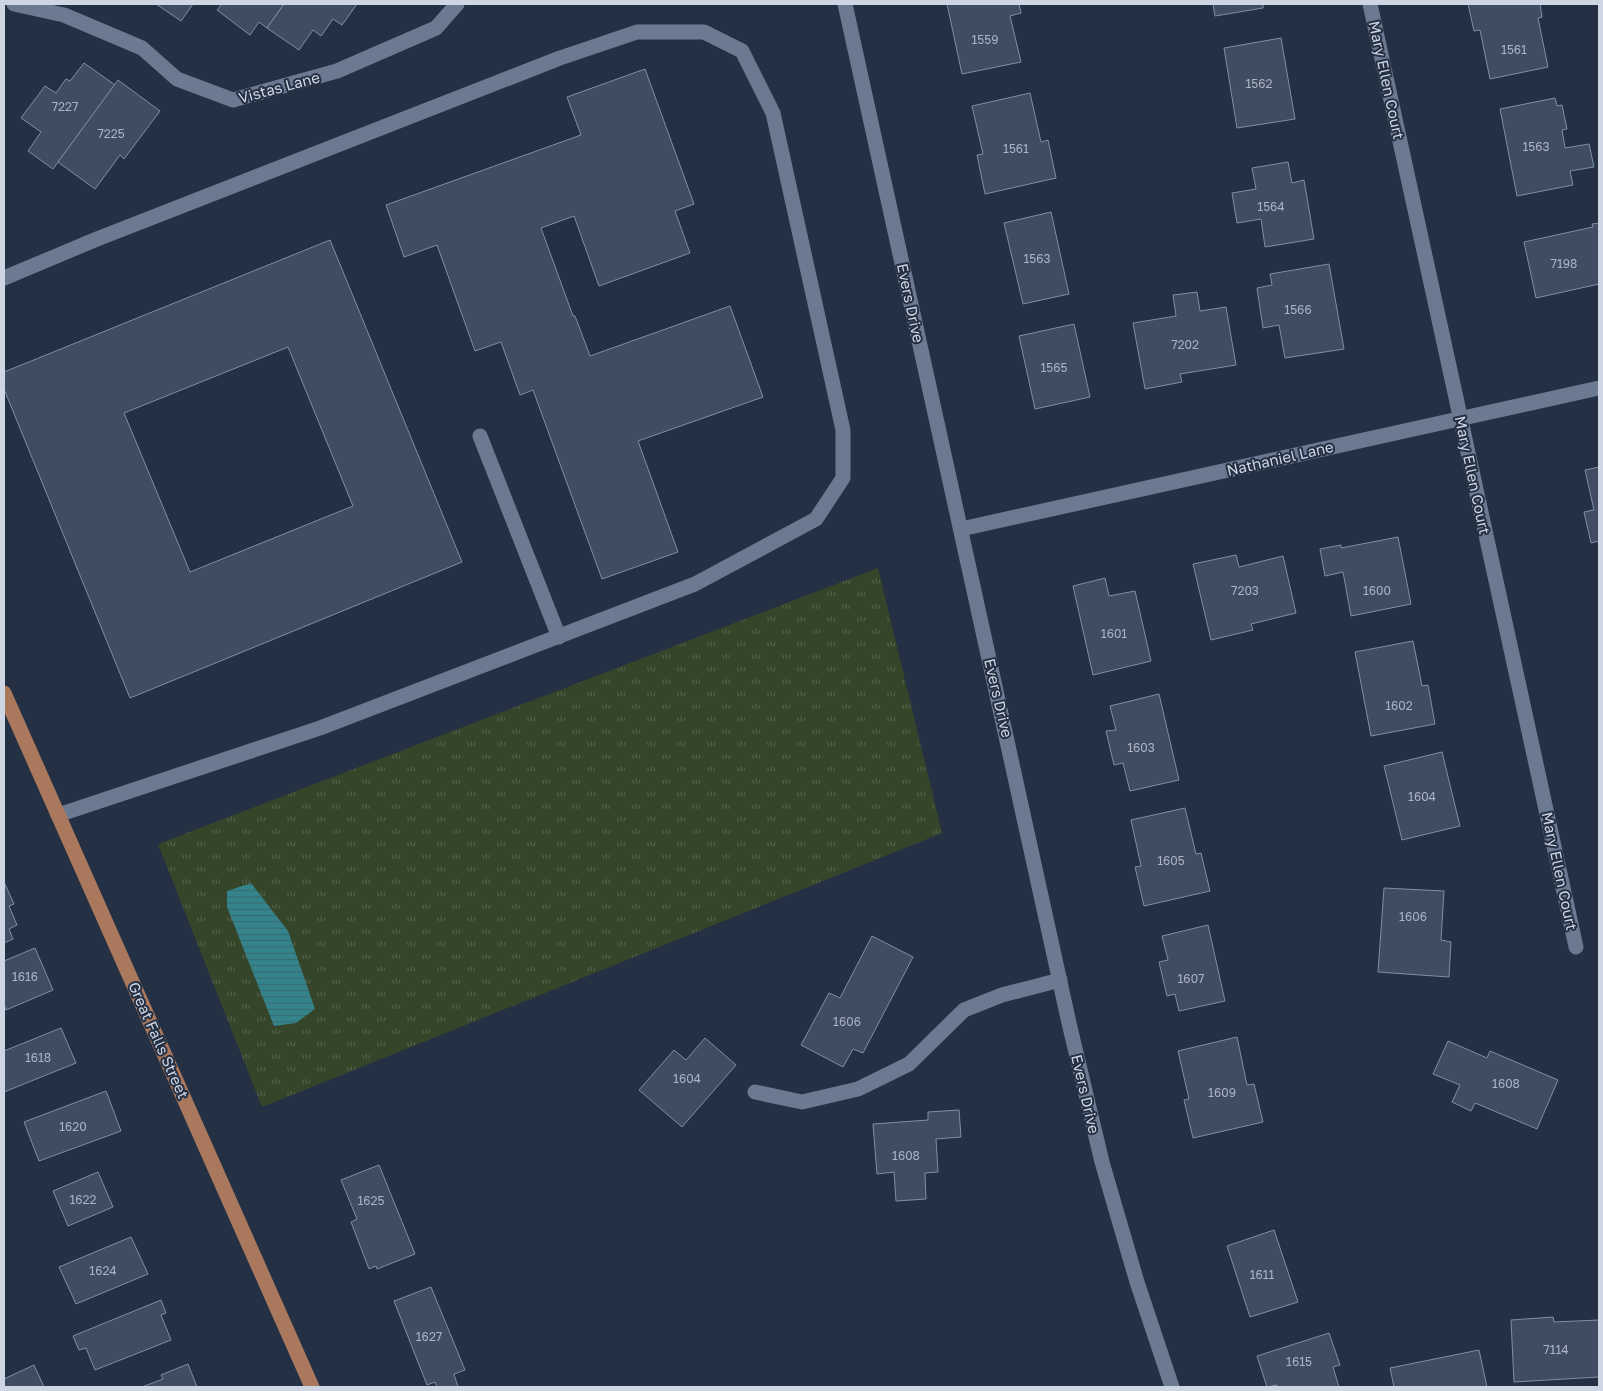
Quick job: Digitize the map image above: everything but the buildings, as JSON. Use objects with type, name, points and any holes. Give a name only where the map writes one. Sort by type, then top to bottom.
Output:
[{"type":"main road","name":"Great Falls Street","points":[[4,693],[312,1387]]},
{"type":"street","name":"Vistas Lane","points":[[4,5],[13,4],[64,15],[142,48],[177,79],[233,100],[337,71],[436,28],[457,4]]},
{"type":"street","name":"Evers Drive","points":[[845,4],[1060,980],[1102,1162],[1137,1282],[1172,1387]]},
{"type":"street","name":"Mary Ellen Court","points":[[1370,4],[1576,947]]},
{"type":"street","points":[[4,278],[97,239],[550,62],[637,32],[704,32],[742,51],[773,113],[843,430],[843,478],[816,519],[695,584],[320,728],[58,815]]},
{"type":"street","name":"Nathaniel Lane","points":[[961,529],[1599,388]]},
{"type":"street","points":[[480,436],[559,637]]},
{"type":"street","points":[[755,1092],[802,1102],[858,1089],[909,1064],[964,1010],[1002,995],[1060,980]]},
{"type":"green space","points":[[878,568],[942,833],[262,1107],[158,844]]},
{"type":"shaded area","points":[[251,883],[288,931],[315,1009],[296,1023],[274,1026],[227,907],[227,891]]}]
